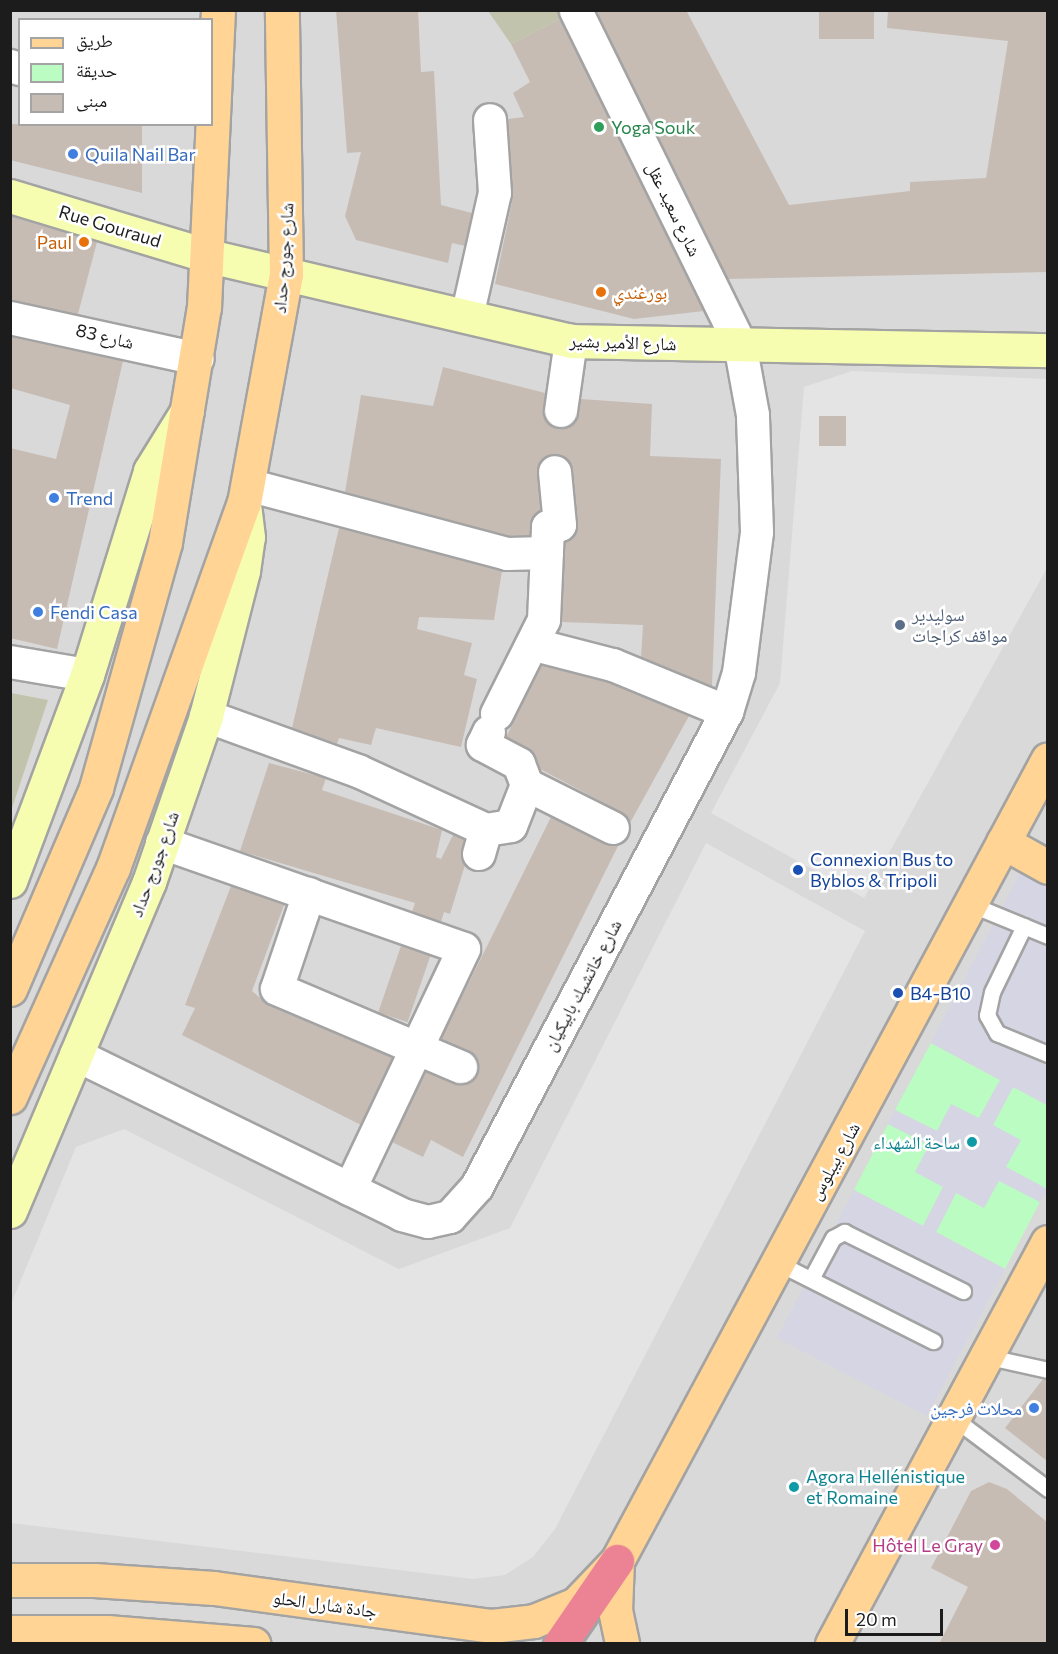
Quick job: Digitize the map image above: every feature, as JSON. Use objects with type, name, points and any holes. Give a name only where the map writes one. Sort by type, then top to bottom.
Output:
[{"type":"highway","points":[[560,1644],[617,1561]]},
{"type":"main road","points":[[10,989],[55,894],[106,756],[165,542],[198,359],[209,256],[218,10]]},
{"type":"main road","name":"شارع جورج حداد","points":[[10,1097],[113,868],[246,494],[286,275],[282,10]]},
{"type":"main road","name":"Rue Gouraud","points":[[10,196],[209,256]]},
{"type":"main road","name":"شارع الأمير بشير","points":[[209,256],[571,341],[1047,350]]},
{"type":"main road","points":[[10,881],[87,675],[150,471],[189,407]]},
{"type":"main road","name":"شارع جورج حداد","points":[[10,1211],[162,843],[206,716],[243,571],[248,537],[246,494]]},
{"type":"main road","name":"شارع بيبلوس","points":[[617,1561],[1047,759]]},
{"type":"main road","points":[[1003,842],[1047,867]]},
{"type":"main road","points":[[832,1644],[956,1420],[1047,1242]]},
{"type":"main road","points":[[617,1561],[615,1610],[622,1644]]},
{"type":"main road","name":"جادة شارل الحلو","points":[[10,1580],[94,1580],[214,1588],[491,1626],[557,1614],[576,1604],[617,1561]]},
{"type":"main road","points":[[10,1632],[107,1632],[254,1644]]},
{"type":"street","name":"شارع سعيد عقل","points":[[576,10],[740,344]]},
{"type":"street","points":[[467,317],[495,193],[490,120]]},
{"type":"street","name":"شارع 83","points":[[10,318],[198,359]]},
{"type":"street","points":[[561,411],[571,341]]},
{"type":"street","name":"شارع خاتشيك بابيكيان","points":[[76,1055],[350,1189],[428,1222],[450,1217],[464,1207],[727,712],[739,673],[757,532],[753,415],[740,344]]},
{"type":"street","points":[[555,472],[560,525],[548,527],[544,620],[535,645],[483,746],[519,765],[527,785],[613,828]]},
{"type":"street","points":[[246,494],[507,554],[547,553]]},
{"type":"street","points":[[535,645],[613,665],[727,712]]},
{"type":"street","points":[[10,662],[87,675]]},
{"type":"street","points":[[206,716],[358,771],[483,842],[511,826],[527,785]]},
{"type":"street","points":[[162,843],[464,949],[419,1049],[350,1189]]},
{"type":"street","points":[[309,894],[277,989],[461,1067]]},
{"type":"lane","points":[[970,904],[1047,936]]},
{"type":"lane","points":[[1023,926],[992,992],[987,1015],[997,1033],[1047,1054]]},
{"type":"lane","points":[[811,1279],[833,1238],[844,1232],[963,1291]]},
{"type":"lane","points":[[778,1263],[933,1341]]},
{"type":"lane","points":[[988,1357],[1047,1370]]},
{"type":"lane","points":[[956,1420],[1047,1489]]},
{"type":"shaded area","points":[[11,11],[1047,11],[1047,1643],[11,1644]]},
{"type":"shaded area","points":[[488,11],[558,11],[562,18],[511,44]]},
{"type":"shaded area","name":"سوليدير مواقف كراجات","points":[[852,371],[1047,379],[1047,568],[864,898],[711,813],[780,683],[804,387]]},
{"type":"shaded area","points":[[10,693],[48,700],[11,811]]},
{"type":"shaded area","points":[[706,843],[865,931],[555,1529],[533,1557],[505,1575],[473,1579],[11,1523],[11,1304],[76,1147],[124,1129],[399,1269],[510,1228]]},
{"type":"shaded area","name":"ساحة الشهداء","points":[[1021,871],[1047,888],[1047,1105],[1013,1087],[993,1125],[1021,1140],[1006,1167],[1047,1189],[1040,1202],[999,1181],[984,1208],[956,1193],[936,1232],[1005,1269],[927,1416],[777,1338],[854,1190],[923,1226],[943,1187],[915,1172],[929,1145],[888,1124],[895,1110],[937,1131],[951,1104],[979,1118],[1000,1080],[931,1043]]},
{"type":"green space","points":[[931,1043],[1000,1080],[979,1118],[937,1131],[895,1110]]},
{"type":"green space","points":[[1013,1087],[1047,1105],[1047,1189],[1006,1167],[993,1125]]},
{"type":"green space","points":[[888,1124],[930,1145],[943,1187],[923,1226],[854,1190]]},
{"type":"green space","points":[[999,1180],[1040,1202],[1005,1269],[936,1232],[956,1193]]},
{"type":"building","points":[[336,10],[418,10],[421,72],[434,71],[441,205],[472,213],[465,246],[452,243],[448,263],[356,240],[345,216],[361,152],[347,153]]},
{"type":"building","points":[[596,10],[686,10],[789,205],[910,191],[910,182],[986,178],[1008,41],[887,28],[888,10],[1047,10],[1047,272],[728,279]]},
{"type":"building","points":[[819,10],[874,10],[874,39],[819,39]]},
{"type":"building","points":[[560,19],[704,311],[634,319],[495,284],[513,197],[508,119],[524,117],[513,93],[530,82],[511,44]]},
{"type":"building","points":[[10,124],[18,124],[18,126],[142,126],[142,193],[10,160]]},
{"type":"building","points":[[10,216],[97,242],[78,314],[10,300]]},
{"type":"building","points":[[10,337],[123,361],[57,649],[10,638],[10,448],[56,459],[70,405],[10,388]]},
{"type":"building","points":[[443,367],[545,393],[544,417],[558,429],[575,422],[581,399],[652,404],[650,456],[721,459],[712,686],[641,657],[643,625],[562,622],[565,542],[576,533],[578,523],[573,470],[563,456],[545,457],[538,465],[541,511],[532,519],[530,535],[509,536],[345,492],[361,395],[433,406]]},
{"type":"building","points":[[819,416],[846,416],[846,446],[819,446]]},
{"type":"building","points":[[339,528],[502,571],[494,620],[419,617],[417,629],[472,643],[464,675],[477,679],[461,747],[376,728],[371,745],[339,738],[337,744],[292,728]]},
{"type":"building","points":[[542,665],[607,682],[689,716],[630,823],[621,812],[540,769],[528,749],[506,737]]},
{"type":"building","points":[[269,763],[326,778],[322,790],[442,830],[436,857],[441,859],[453,835],[464,840],[465,865],[450,914],[444,912],[441,922],[412,912],[415,903],[240,851]]},
{"type":"building","points":[[551,817],[605,844],[619,844],[463,1157],[431,1140],[423,1157],[392,1142],[426,1072],[463,1085],[477,1075],[475,1056],[441,1039]]},
{"type":"building","points":[[231,886],[284,905],[252,991],[270,1006],[393,1058],[361,1125],[182,1035],[195,1008],[185,1005]]},
{"type":"building","points":[[401,946],[430,956],[408,1022],[378,1012]]},
{"type":"building","name":"محلات فرجين","points":[[1043,1379],[1047,1380],[1047,1461],[1005,1428]]},
{"type":"building","name":"Hôtel Le Gray","points":[[989,1482],[1007,1489],[1047,1522],[1047,1644],[939,1644],[968,1587],[931,1568],[971,1491]]},
{"type":"place","name":"Yoga Souk","points":[[599,127]]},
{"type":"place","name":"Quila Nail Bar","points":[[73,154]]},
{"type":"place","name":"Paul","points":[[84,242]]},
{"type":"place","name":"بورغندي","points":[[601,292]]},
{"type":"place","name":"Trend","points":[[54,498]]},
{"type":"place","name":"Fendi Casa","points":[[38,612]]},
{"type":"place","name":"سوليدير مواقف كراجات","points":[[900,625]]},
{"type":"place","name":"Connexion Bus to Byblos & Tripoli","points":[[798,870]]},
{"type":"place","name":"B4-B10","points":[[898,993]]},
{"type":"place","name":"ساحة الشهداء","points":[[972,1142]]},
{"type":"place","name":"محلات فرجين","points":[[1034,1408]]},
{"type":"place","name":"Agora Hellénistique et Romaine","points":[[794,1487]]},
{"type":"place","name":"Hôtel Le Gray","points":[[995,1545]]}]
